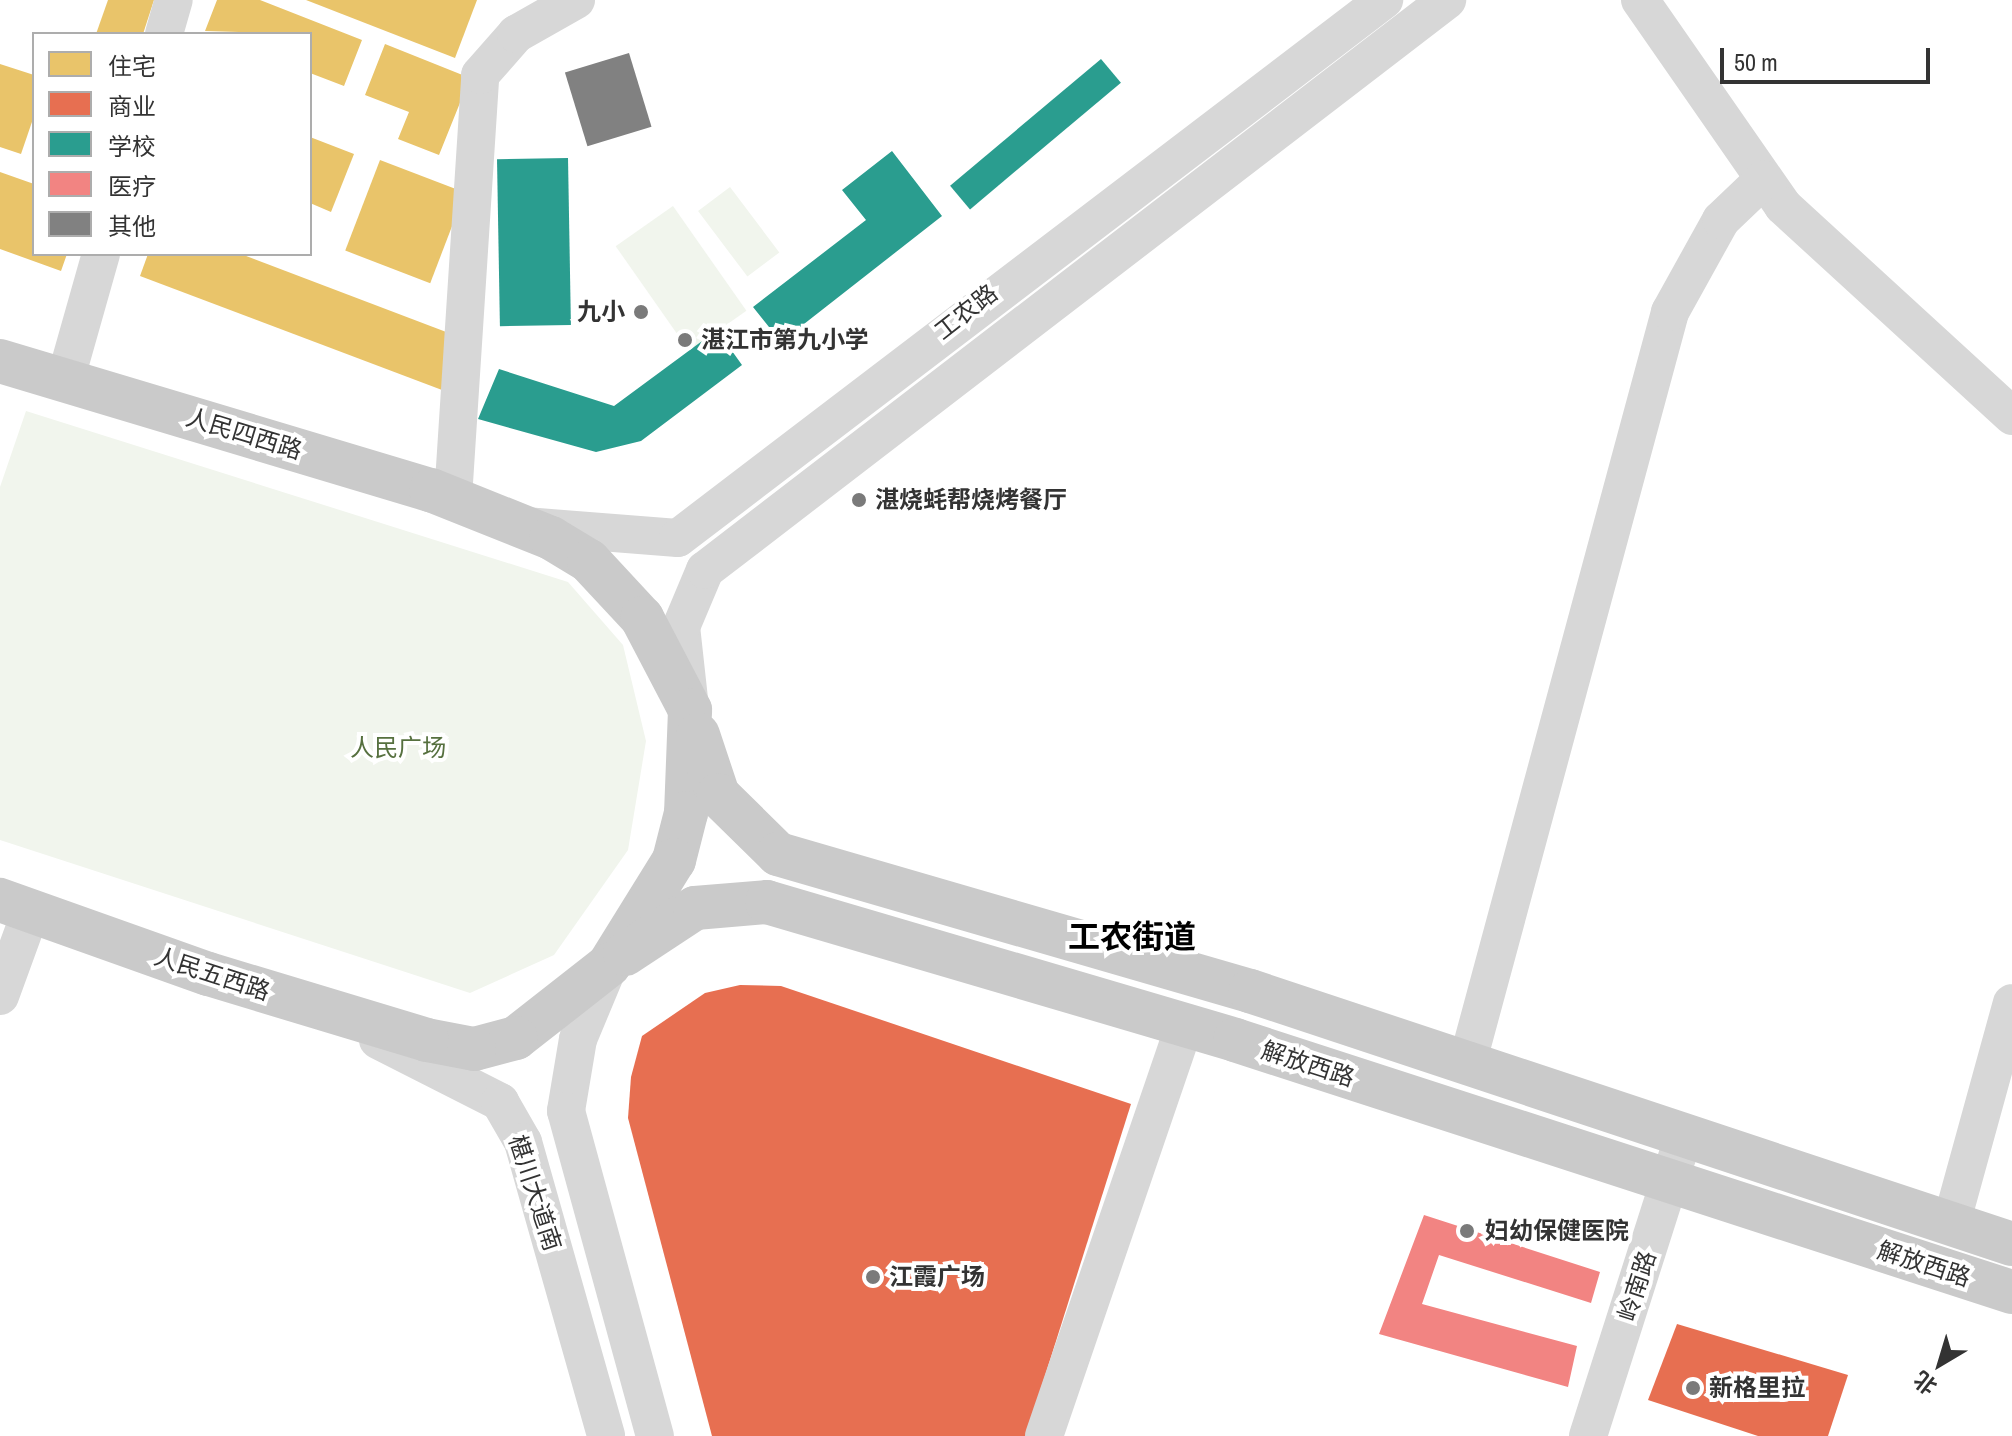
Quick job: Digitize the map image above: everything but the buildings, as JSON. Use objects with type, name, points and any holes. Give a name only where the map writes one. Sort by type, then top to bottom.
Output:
[{"type":"main road","name":"人民四西路","points":[[0,361],[488,512],[589,561],[642,618],[690,710]]},
{"type":"main road","name":"解放西路","points":[[690,710],[718,795],[778,854],[1250,991],[2012,1244]]},
{"type":"main road","points":[[609,965],[674,860],[686,813],[690,710]]},
{"type":"main road","name":"解放西路","points":[[609,965],[695,908],[767,902],[1185,1025],[2012,1292]]},
{"type":"main road","name":"人民五西路","points":[[16,905],[208,974],[427,1040],[474,1049],[516,1038],[609,965]]},
{"type":"street","points":[[165,32],[174,0]]},
{"type":"street","points":[[488,512],[480,75],[516,34],[576,0]]},
{"type":"street","name":"工农路","points":[[488,512],[678,538],[1384,0]]},
{"type":"street","name":"工农路","points":[[690,710],[681,627],[705,570],[1447,0]]},
{"type":"street","points":[[1640,0],[1783,206],[2012,416]]},
{"type":"street","points":[[1467,1064],[1670,312],[1721,220],[1764,179]]},
{"type":"street","points":[[65,381],[100,256]]},
{"type":"street","points":[[0,996],[16,905]]},
{"type":"street","name":"椹川大道南","points":[[609,965],[578,1039],[566,1111],[655,1436]]},
{"type":"street","name":"椹川大道南","points":[[208,974],[318,1014],[500,1102],[523,1142],[606,1436]]},
{"type":"street","points":[[1951,1224],[2012,1003]]},
{"type":"street","points":[[1044,1436],[1185,1025]]},
{"type":"street","name":"岭南路","points":[[1588,1436],[1684,1135]]},
{"type":"green space","points":[[730,187],[779,252],[747,277],[698,211]]},
{"type":"green space","points":[[673,206],[746,311],[689,351],[616,246]]},
{"type":"green space","name":"人民广场","points":[[26,411],[568,582],[623,645],[646,741],[628,850],[554,955],[470,993],[0,840],[0,487]]},
{"type":"place","name":"九小","points":[[641,312]]},
{"type":"place","name":"湛江市第九小学","points":[[685,340]]},
{"type":"place","name":"湛烧蚝帮烧烤餐厅","points":[[859,500]]},
{"type":"place","name":"妇幼保健医院","points":[[1467,1231]]},
{"type":"place","name":"江霞广场","points":[[873,1277]]},
{"type":"place","name":"新格里拉","points":[[1693,1388]]},
{"type":"district","name":"工农街道","points":[[1132,937]]}]
